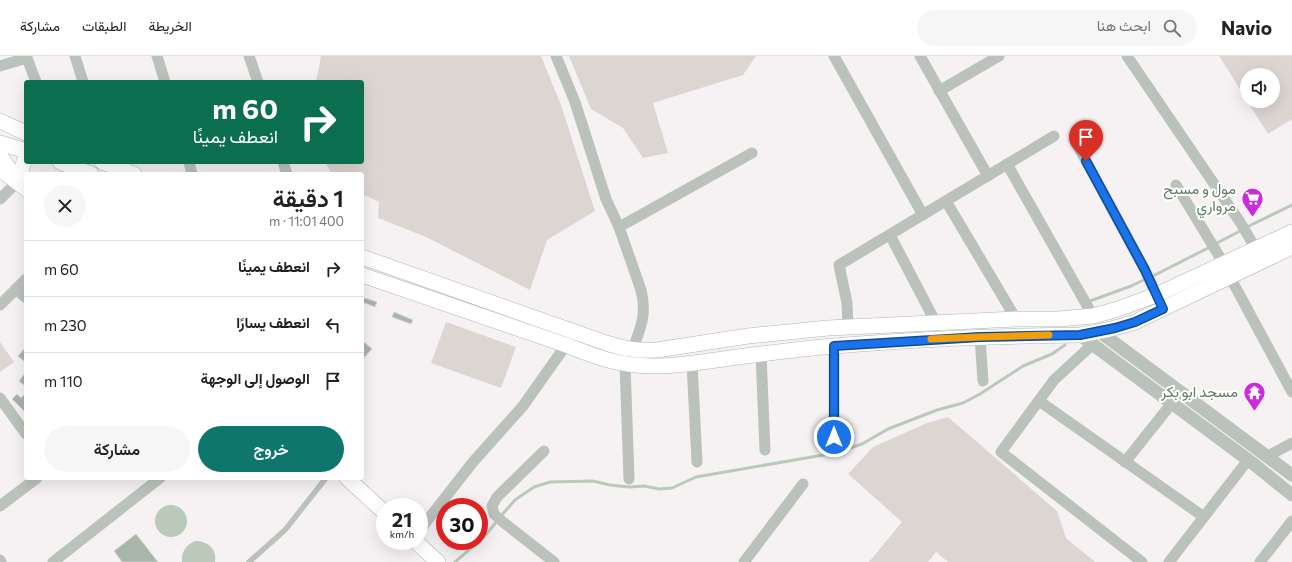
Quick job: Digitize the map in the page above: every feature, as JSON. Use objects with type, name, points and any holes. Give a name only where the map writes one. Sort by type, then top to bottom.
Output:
[{"type":"main road","points":[[0,121],[24,132]]},
{"type":"main road","points":[[0,143],[24,150]]},
{"type":"main road","points":[[0,155],[22,185]]},
{"type":"main road","points":[[22,185],[25,164]]},
{"type":"main road","points":[[65,164],[86,172]]},
{"type":"main road","points":[[107,164],[129,172]]},
{"type":"main road","points":[[0,170],[22,185]]},
{"type":"main road","points":[[364,258],[606,344],[632,350],[657,350],[748,336],[848,326],[1016,319],[1058,319],[1093,316],[1118,309],[1154,290],[1224,265],[1292,232]]},
{"type":"main road","points":[[364,276],[566,345],[598,358],[625,364],[654,366],[692,363],[850,344],[980,337],[1080,335],[1097,338],[1163,309],[1224,265],[1291,250]]},
{"type":"main road","points":[[393,286],[400,271]]},
{"type":"main road","points":[[848,326],[850,344]]},
{"type":"main road","points":[[349,480],[376,505]]},
{"type":"main road","points":[[424,550],[435,560]]},
{"type":"street","points":[[75,56],[82,80]]},
{"type":"street","points":[[157,56],[164,80]]},
{"type":"street","points":[[249,56],[257,80]]},
{"type":"street","points":[[556,56],[575,102],[606,199],[619,227],[643,300],[643,318],[639,335],[632,350]]},
{"type":"street","points":[[834,56],[923,215]]},
{"type":"street","points":[[920,56],[988,176]]},
{"type":"street","points":[[940,91],[999,56]]},
{"type":"street","points":[[1127,56],[1240,222],[1256,249]]},
{"type":"street","points":[[0,66],[27,58],[35,80]]},
{"type":"street","points":[[848,326],[847,303],[839,265],[1054,136]]},
{"type":"street","points":[[1079,148],[1145,270],[1163,309]]},
{"type":"street","points":[[619,227],[752,153]]},
{"type":"street","points":[[1007,164],[1093,316]]},
{"type":"street","points":[[0,198],[22,185]]},
{"type":"street","points":[[1176,185],[1224,265],[1292,392]]},
{"type":"street","points":[[946,201],[1016,319]]},
{"type":"street","points":[[890,235],[936,323]]},
{"type":"street","points":[[0,305],[24,281]]},
{"type":"street","points":[[16,289],[24,296]]},
{"type":"street","points":[[980,337],[983,381]]},
{"type":"street","points":[[1097,338],[1054,380],[1002,452],[1142,562]]},
{"type":"street","points":[[1097,338],[1172,403],[1292,495]]},
{"type":"street","points":[[1097,338],[1197,404],[1288,472],[1275,482]]},
{"type":"street","points":[[428,520],[473,462],[522,406],[566,345]]},
{"type":"street","points":[[834,346],[834,437]]},
{"type":"street","points":[[761,354],[765,450]]},
{"type":"street","points":[[692,363],[696,462]]},
{"type":"street","points":[[625,364],[629,479]]},
{"type":"street","points":[[0,398],[24,431]]},
{"type":"street","points":[[1039,401],[1204,517]]},
{"type":"street","points":[[1125,462],[1172,403]]},
{"type":"street","points":[[1189,415],[1197,404]]},
{"type":"street","points":[[1268,456],[1292,443]]},
{"type":"street","points":[[544,451],[497,497],[492,506],[494,514],[554,562]]},
{"type":"street","points":[[1169,562],[1248,460]]},
{"type":"street","points":[[0,506],[34,480]]},
{"type":"street","points":[[53,562],[157,480]]},
{"type":"street","points":[[744,562],[803,484]]},
{"type":"street","points":[[1260,562],[1292,521]]},
{"type":"lane","points":[[249,562],[285,530],[324,480]]},
{"type":"shaded area","points":[[321,56],[541,56],[561,105],[595,211],[547,240],[530,290],[426,237],[378,218],[379,202],[364,195],[364,172],[331,172],[326,164],[364,164],[364,80],[316,80]]},
{"type":"shaded area","points":[[569,56],[756,56],[743,75],[653,103],[668,153],[643,158],[623,128],[591,109]]},
{"type":"shaded area","points":[[1219,56],[1292,56],[1292,119],[1268,134],[1251,108],[1280,108],[1280,68],[1240,68],[1240,89]]},
{"type":"shaded area","points":[[446,322],[516,347],[501,388],[431,363]]},
{"type":"shaded area","points":[[0,342],[14,362],[0,372]]},
{"type":"shaded area","points":[[948,417],[1057,511],[1066,538],[1095,562],[948,562],[936,552],[928,562],[869,562],[902,522],[848,474],[873,447],[927,423]]},
{"type":"shaded area","points":[[168,505],[174,505],[184,512],[187,521],[186,527],[180,534],[174,537],[168,537],[158,530],[155,524],[155,518],[162,508]]},
{"type":"shaded area","points":[[195,541],[204,542],[211,547],[215,553],[215,562],[182,562],[182,555],[185,549]]},
{"type":"building","points":[[364,298],[377,302],[375,307],[364,303]]},
{"type":"building","points":[[394,312],[413,320],[411,324],[392,317]]},
{"type":"building","points":[[364,342],[372,349],[364,358]]},
{"type":"building","points":[[24,349],[24,361],[18,356]]},
{"type":"building","points":[[24,374],[24,385],[19,381]]},
{"type":"building","points":[[17,394],[21,398],[24,395],[24,411],[12,399]]},
{"type":"building","points":[[136,534],[158,562],[122,562],[114,551]]},
{"type":"waterway","points":[[1247,227],[1292,205]]},
{"type":"waterway","points":[[1215,244],[1242,230]]},
{"type":"waterway","points":[[1151,277],[1210,247]]},
{"type":"waterway","points":[[1090,301],[1146,279]]},
{"type":"waterway","points":[[501,516],[515,500],[534,487],[550,482],[593,481],[629,487],[644,486],[659,489],[672,488],[696,477],[835,453],[862,444],[888,429],[937,410],[963,403],[980,394],[1023,366],[1052,354],[1065,345]]},
{"type":"waterway","points":[[455,562],[483,538],[498,520]]},
{"type":"slow traffic","points":[[931,339],[1049,335]]},
{"type":"place","name":"مول و مسبح مرواري","points":[[1252,218]]},
{"type":"place","name":"مسجد ابو بكر","points":[[1254,412]]},
{"type":"route","points":[[834,437],[834,346],[980,337],[1080,335],[1100,332],[1135,322],[1163,309],[1145,270],[1086,161]]}]
